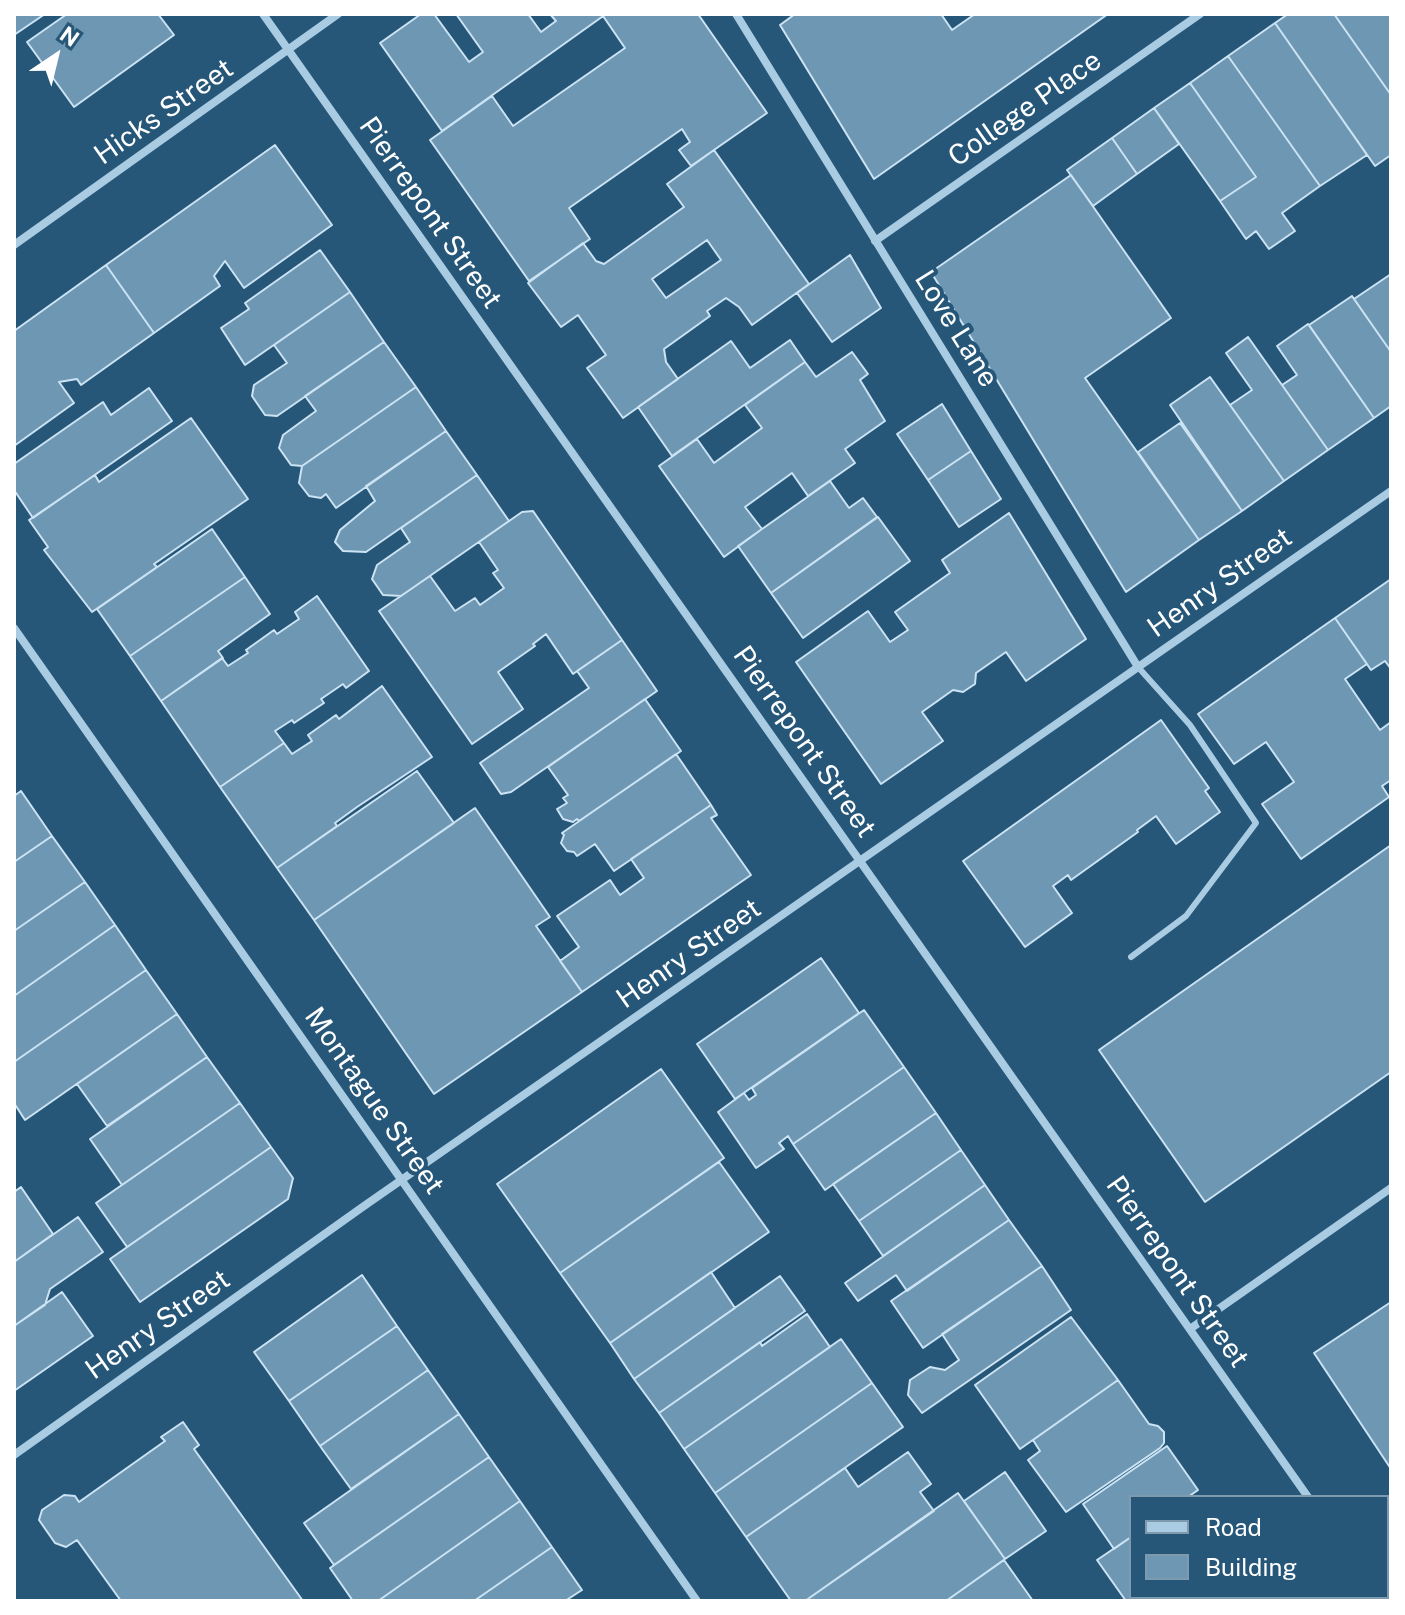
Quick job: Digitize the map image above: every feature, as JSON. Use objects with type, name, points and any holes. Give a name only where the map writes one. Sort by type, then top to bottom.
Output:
[{"type":"street","name":"Pierrepont Street","points":[[263,14],[1307,1495]]},
{"type":"street","name":"Hicks Street","points":[[14,245],[338,14]]},
{"type":"street","name":"Love Lane","points":[[736,14],[1138,667]]},
{"type":"street","name":"College Place","points":[[875,241],[1200,14]]},
{"type":"street","name":"Henry Street","points":[[14,1455],[402,1179],[1391,491]]},
{"type":"street","name":"Montague Street","points":[[14,628],[697,1601]]},
{"type":"street","points":[[1190,1329],[1391,1188]]},
{"type":"lane","points":[[1131,957],[1186,916],[1256,823],[1190,725],[1138,667]]},
{"type":"building","points":[[14,14],[45,14],[14,35]]},
{"type":"building","points":[[67,14],[158,14],[174,35],[74,107],[27,42]]},
{"type":"building","points":[[421,14],[434,14],[469,62],[483,52],[456,14],[528,14],[541,32],[556,21],[550,14],[606,14],[442,131],[380,43]]},
{"type":"building","points":[[698,14],[767,113],[691,166],[679,150],[690,142],[682,129],[569,208],[590,239],[529,281],[430,140],[492,96],[513,126],[625,48],[603,16]]},
{"type":"building","points":[[795,14],[941,14],[952,30],[975,14],[1108,14],[874,179],[780,25]]},
{"type":"building","points":[[1288,14],[1334,14],[1391,95],[1391,155],[1375,166],[1275,23]]},
{"type":"building","points":[[1334,14],[1391,14],[1391,95]]},
{"type":"building","points":[[1275,23],[1367,155],[1320,186],[1228,56]]},
{"type":"building","points":[[1228,56],[1320,186],[1282,213],[1295,231],[1269,249],[1256,231],[1246,239],[1220,201],[1256,177],[1190,83]]},
{"type":"building","points":[[1190,83],[1256,177],[1220,201],[1154,108]]},
{"type":"building","points":[[1154,108],[1179,144],[1137,174],[1112,138]]},
{"type":"building","points":[[1112,138],[1137,174],[1093,206],[1067,170]]},
{"type":"building","points":[[275,145],[332,225],[244,288],[225,261],[214,276],[220,286],[154,333],[106,265]]},
{"type":"building","points":[[714,150],[809,284],[752,325],[739,307],[726,298],[707,311],[710,316],[664,349],[666,362],[678,379],[623,418],[587,368],[606,355],[578,315],[561,327],[528,283],[583,243],[596,261],[604,264],[684,207],[667,184]],"holes":[[[707,240],[721,260],[666,298],[652,279]]]},
{"type":"building","points":[[1071,175],[1171,318],[1085,378],[1199,540],[1126,592],[931,272]]},
{"type":"building","points":[[320,250],[350,292],[245,365],[221,328],[249,309],[245,303]]},
{"type":"building","points":[[850,255],[881,308],[832,342],[797,293]]},
{"type":"building","points":[[106,265],[154,333],[81,385],[77,379],[59,382],[74,403],[14,446],[14,331]]},
{"type":"building","points":[[1391,274],[1391,352],[1354,299]]},
{"type":"building","points":[[350,292],[384,342],[277,416],[265,415],[252,396],[254,385],[287,363],[274,345]]},
{"type":"building","points":[[1352,296],[1391,352],[1391,406],[1374,418],[1309,325]]},
{"type":"building","points":[[1308,324],[1374,418],[1328,450],[1282,385],[1297,375],[1277,346]]},
{"type":"building","points":[[1248,337],[1328,450],[1284,481],[1230,405],[1252,390],[1226,353]]},
{"type":"building","points":[[790,340],[805,362],[672,456],[638,407],[731,341],[750,368]]},
{"type":"building","points":[[384,342],[416,387],[302,466],[291,465],[279,448],[283,435],[316,411],[305,396]]},
{"type":"building","points":[[852,352],[868,374],[860,380],[885,421],[845,449],[855,463],[808,496],[792,473],[745,507],[762,529],[724,557],[659,466],[697,439],[714,463],[762,428],[745,405],[805,362],[816,377]]},
{"type":"building","points":[[1210,377],[1284,481],[1242,511],[1170,405]]},
{"type":"building","points":[[416,387],[446,431],[336,508],[326,494],[321,498],[309,496],[299,483],[302,466]]},
{"type":"building","points":[[149,388],[172,421],[33,518],[14,490],[14,464],[103,402],[111,415]]},
{"type":"building","points":[[942,404],[971,451],[928,480],[897,434]]},
{"type":"building","points":[[191,418],[248,499],[154,564],[157,567],[92,612],[44,550],[48,547],[29,520],[95,475],[99,482]]},
{"type":"building","points":[[1180,423],[1242,511],[1199,540],[1138,452]]},
{"type":"building","points":[[446,431],[477,475],[366,552],[343,551],[335,542],[340,530],[375,501],[366,486]]},
{"type":"building","points":[[971,451],[1001,499],[959,527],[928,480]]},
{"type":"building","points":[[477,475],[509,521],[401,596],[383,595],[372,579],[377,565],[410,542],[401,528]]},
{"type":"building","points":[[830,481],[849,508],[863,498],[877,517],[771,593],[738,546]]},
{"type":"building","points":[[533,511],[622,640],[573,674],[546,634],[533,644],[535,646],[498,672],[523,709],[472,744],[379,611],[430,576],[455,611],[475,598],[480,605],[504,588],[493,573],[498,570],[479,542],[522,512]]},
{"type":"building","points":[[1009,513],[1086,639],[1026,681],[1006,652],[976,673],[975,684],[963,692],[953,690],[922,712],[943,741],[881,784],[796,662],[868,611],[890,642],[908,630],[895,612],[950,573],[942,560]]},
{"type":"building","points":[[878,517],[910,561],[803,638],[771,593]]},
{"type":"building","points":[[212,529],[245,577],[130,656],[97,609]]},
{"type":"building","points":[[245,577],[270,614],[218,651],[223,658],[161,701],[130,656]]},
{"type":"building","points":[[1391,579],[1391,669],[1385,661],[1371,670],[1335,618]]},
{"type":"building","points":[[317,596],[369,671],[346,688],[343,684],[321,699],[324,703],[294,723],[292,720],[275,731],[284,743],[220,787],[161,701],[222,658],[228,666],[274,630],[277,634],[299,619],[295,612]]},
{"type":"building","points":[[1335,618],[1367,664],[1345,679],[1380,730],[1391,722],[1391,780],[1382,786],[1389,797],[1301,859],[1262,804],[1294,782],[1266,742],[1234,764],[1198,714]]},
{"type":"building","points":[[622,640],[657,691],[511,792],[501,794],[480,763],[589,688],[577,671]]},
{"type":"building","points":[[382,686],[432,757],[357,807],[335,823],[337,826],[277,868],[220,787],[284,743],[292,754],[312,741],[308,735],[336,715],[339,719]]},
{"type":"building","points":[[645,699],[681,751],[579,821],[563,819],[557,809],[567,803],[563,798],[568,795],[548,767]]},
{"type":"building","points":[[1161,720],[1209,788],[1205,791],[1220,812],[1176,844],[1156,816],[1071,880],[1068,875],[1053,886],[1072,913],[1025,947],[963,861]]},
{"type":"building","points":[[676,754],[711,805],[614,871],[595,844],[577,856],[567,851],[561,843],[562,833]]},
{"type":"building","points":[[417,771],[454,823],[314,920],[277,868]]},
{"type":"building","points":[[21,791],[52,836],[14,862],[14,796]]},
{"type":"building","points":[[711,805],[717,815],[711,818],[751,875],[582,992],[560,961],[579,947],[557,916],[610,880],[620,895],[644,878],[631,859]]},
{"type":"building","points":[[475,808],[550,917],[536,926],[582,992],[434,1094],[314,920]]},
{"type":"building","points":[[52,836],[85,882],[14,931],[14,862]]},
{"type":"building","points":[[1391,845],[1391,1072],[1205,1202],[1099,1050]]},
{"type":"building","points":[[85,882],[115,925],[14,996],[14,931]]},
{"type":"building","points":[[115,925],[146,970],[14,1062],[14,996]]},
{"type":"building","points":[[821,958],[859,1013],[735,1099],[697,1044]]},
{"type":"building","points":[[146,970],[177,1014],[25,1120],[14,1103],[14,1062]]},
{"type":"building","points":[[864,1010],[904,1067],[793,1144],[788,1136],[779,1143],[784,1149],[756,1168],[718,1112],[744,1093],[749,1100],[756,1095],[752,1088]]},
{"type":"building","points":[[177,1014],[207,1057],[107,1126],[77,1084]]},
{"type":"building","points":[[207,1057],[240,1103],[122,1185],[90,1139]]},
{"type":"building","points":[[904,1067],[936,1113],[825,1190],[793,1144]]},
{"type":"building","points":[[661,1069],[724,1158],[560,1273],[497,1184]]},
{"type":"building","points":[[240,1103],[271,1147],[127,1247],[96,1203]]},
{"type":"building","points":[[936,1113],[961,1150],[859,1221],[833,1184]]},
{"type":"building","points":[[271,1147],[293,1178],[288,1199],[140,1302],[110,1259]]},
{"type":"building","points":[[961,1150],[985,1185],[883,1256],[859,1221]]},
{"type":"building","points":[[719,1162],[769,1232],[610,1343],[560,1273]]},
{"type":"building","points":[[985,1185],[1009,1220],[907,1291],[896,1275],[858,1301],[845,1283]]},
{"type":"building","points":[[21,1187],[53,1234],[14,1262],[14,1192]]},
{"type":"building","points":[[78,1217],[103,1252],[50,1289],[45,1305],[14,1326],[14,1262]]},
{"type":"building","points":[[1009,1220],[1042,1266],[923,1348],[891,1301]]},
{"type":"building","points":[[1042,1266],[1071,1310],[922,1413],[908,1395],[910,1380],[930,1367],[945,1370],[959,1360],[942,1334]]},
{"type":"building","points":[[711,1272],[735,1308],[634,1379],[610,1343]]},
{"type":"building","points":[[362,1275],[397,1326],[289,1401],[254,1352]]},
{"type":"building","points":[[780,1276],[805,1311],[659,1413],[634,1379]]},
{"type":"building","points":[[62,1292],[93,1336],[14,1391],[14,1326]]},
{"type":"building","points":[[1391,1302],[1391,1469],[1314,1353]]},
{"type":"building","points":[[807,1314],[830,1347],[684,1449],[659,1413],[760,1342],[762,1346]]},
{"type":"building","points":[[1071,1317],[1118,1380],[1020,1449],[975,1385]]},
{"type":"building","points":[[397,1326],[428,1370],[320,1446],[289,1401]]},
{"type":"building","points":[[841,1339],[872,1383],[715,1493],[684,1449]]},
{"type":"building","points":[[428,1370],[459,1414],[351,1489],[320,1446]]},
{"type":"building","points":[[1118,1380],[1149,1424],[1158,1426],[1164,1432],[1164,1443],[1066,1512],[1028,1460],[1040,1451],[1033,1440]]},
{"type":"building","points":[[872,1383],[903,1427],[746,1537],[715,1493]]},
{"type":"building","points":[[459,1414],[489,1457],[334,1565],[304,1523]]},
{"type":"building","points":[[183,1422],[199,1445],[194,1449],[303,1601],[121,1601],[77,1540],[66,1547],[55,1543],[39,1520],[42,1510],[64,1495],[75,1496],[79,1502],[165,1441],[161,1437]]},
{"type":"building","points":[[1167,1446],[1198,1490],[1191,1495],[1129,1495],[1129,1538],[1114,1549],[1083,1504]]},
{"type":"building","points":[[908,1452],[931,1484],[920,1492],[934,1511],[805,1601],[791,1601],[746,1537],[845,1468],[858,1487]]},
{"type":"building","points":[[489,1457],[520,1501],[378,1601],[353,1601],[330,1568]]},
{"type":"building","points":[[1005,1472],[1046,1531],[1005,1559],[964,1501]]},
{"type":"building","points":[[958,1493],[1005,1559],[946,1601],[805,1601]]},
{"type":"building","points":[[520,1501],[552,1547],[474,1601],[378,1601]]},
{"type":"building","points":[[1129,1538],[1129,1599],[1140,1599],[1126,1601],[1097,1560]]},
{"type":"building","points":[[552,1547],[582,1590],[565,1601],[474,1601]]},
{"type":"building","points":[[1004,1560],[1033,1601],[946,1601]]},
{"type":"building","points":[[1140,1599],[1226,1599],[1223,1601],[1138,1601]]},
{"type":"building","points":[[1280,1599],[1281,1601],[1223,1601]]}]
